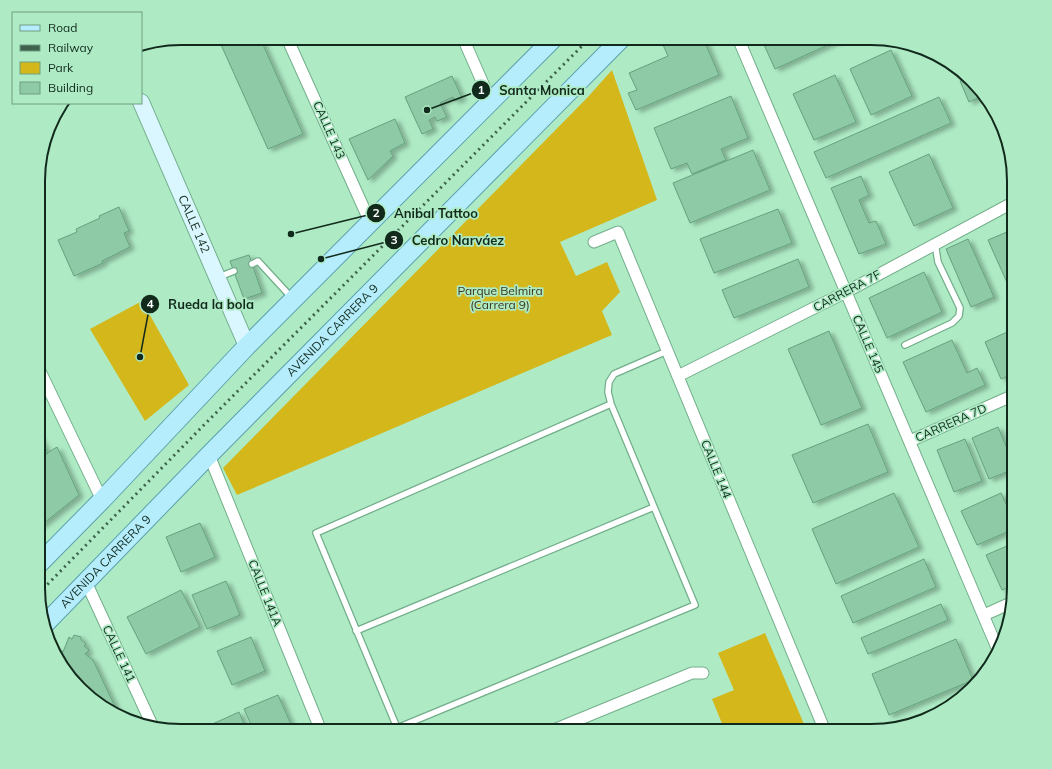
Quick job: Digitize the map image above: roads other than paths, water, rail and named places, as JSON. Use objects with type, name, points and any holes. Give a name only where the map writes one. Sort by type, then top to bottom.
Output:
[{"type":"main road","points":[[45,558],[102,500],[247,346],[547,45]]},
{"type":"main road","name":"AVENIDA CARRERA 9","points":[[49,620],[209,455],[615,45]]},
{"type":"main road","name":"CALLE 142","points":[[142,104],[247,346]]},
{"type":"street","name":"CALLE 143","points":[[290,45],[370,222]]},
{"type":"street","points":[[466,45],[491,102]]},
{"type":"street","name":"CALLE 145","points":[[741,45],[995,643]]},
{"type":"street","name":"CARRERA 7F","points":[[678,376],[846,292],[1007,206]]},
{"type":"street","name":"CALLE 144","points":[[594,242],[618,232],[822,724]]},
{"type":"street","points":[[45,381],[102,500]]},
{"type":"street","name":"CARRERA 7D","points":[[910,442],[1007,397]]},
{"type":"street","name":"CALLE 141A","points":[[209,455],[318,724]]},
{"type":"street","name":"CALLE 141","points":[[86,582],[150,720]]},
{"type":"street","points":[[984,615],[1006,605]]},
{"type":"street","points":[[568,724],[692,673],[703,673]]},
{"type":"lane","points":[[905,345],[952,323],[959,316],[960,308],[938,262],[935,243]]},
{"type":"lane","points":[[252,264],[258,261],[294,299]]},
{"type":"lane","points":[[217,277],[234,271]]},
{"type":"lane","points":[[410,724],[695,605],[611,404],[608,392],[609,382],[614,374],[667,351]]},
{"type":"lane","points":[[396,724],[316,532],[611,404]]},
{"type":"lane","points":[[356,631],[654,507]]},
{"type":"railway","points":[[45,587],[201,428],[583,45]]},
{"type":"place","name":"Santa Monica","points":[[427,110]]},
{"type":"place","name":"Anibal Tattoo","points":[[291,234]]},
{"type":"place","name":"Cedro Narváez","points":[[321,259]]},
{"type":"place","name":"Rueda la bola","points":[[140,357]]},
{"type":"park label","name":"Parque Belmira (Carrera 9)","points":[[500,298]]}]
